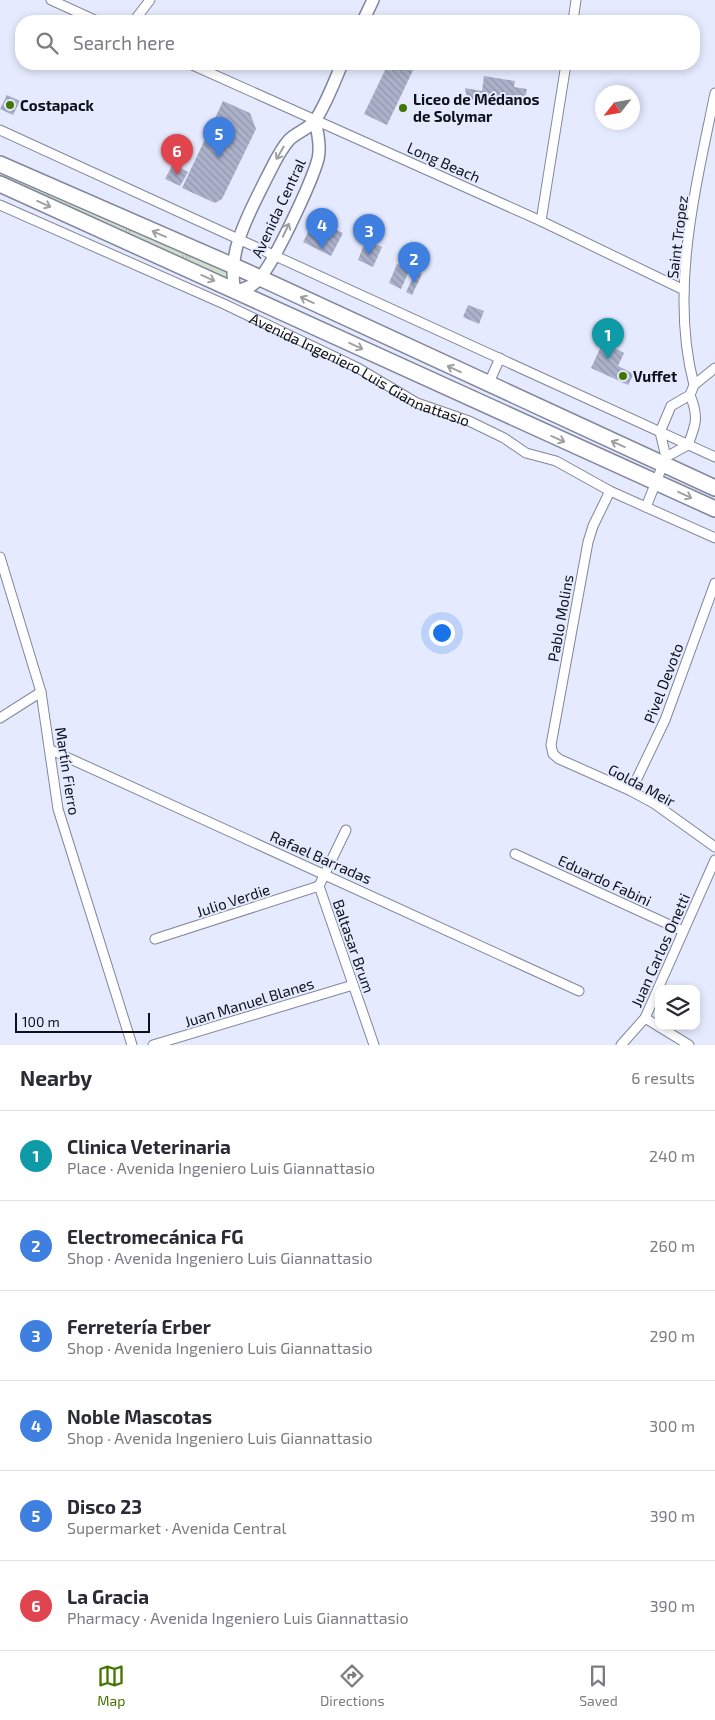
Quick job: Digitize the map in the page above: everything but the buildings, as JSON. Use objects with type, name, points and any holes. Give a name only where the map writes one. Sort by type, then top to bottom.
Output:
[{"type":"main road","points":[[0,164],[234,266],[488,385],[664,460],[715,488]]},
{"type":"main road","name":"Avenida Ingeniero Luis Giannattasio","points":[[0,184],[715,509]]},
{"type":"street","points":[[51,0],[84,15]]},
{"type":"street","points":[[139,15],[150,0]]},
{"type":"street","points":[[366,15],[373,0]]},
{"type":"street","points":[[574,15],[576,0]]},
{"type":"street","name":"Long Beach","points":[[203,70],[541,221],[684,290]]},
{"type":"street","name":"Avenida Central","points":[[235,291],[233,280],[234,266],[239,238],[246,218],[281,150],[290,139],[315,121],[339,70]]},
{"type":"street","points":[[541,221],[565,70]]},
{"type":"street","name":"Saint Tropez","points":[[694,385],[686,354],[684,290],[692,207],[715,93]]},
{"type":"street","name":"Avenida Central","points":[[224,304],[235,291],[251,287],[260,278],[275,255],[318,158],[319,139],[315,121]]},
{"type":"street","points":[[0,130],[715,457]]},
{"type":"street","name":"Avenida Ingeniero Luis Giannattasio","points":[[0,205],[224,304],[358,368],[397,390],[417,404],[468,421],[504,438],[526,453],[556,461],[610,491],[715,538]]},
{"type":"street","points":[[488,385],[500,358]]},
{"type":"street","points":[[646,507],[664,460],[660,432],[671,406],[690,395],[694,385],[715,368]]},
{"type":"street","points":[[664,460],[688,445],[697,424],[696,409],[690,395]]},
{"type":"street","name":"Pablo Molins","points":[[553,754],[551,745],[586,550],[593,526],[610,491]]},
{"type":"street","name":"Martín Fierro","points":[[0,557],[41,692],[51,750],[58,809],[132,1045]]},
{"type":"street","name":"Pivel Devoto","points":[[631,790],[665,720],[715,583]]},
{"type":"street","points":[[0,718],[41,692]]},
{"type":"street","name":"Rafael Barradas","points":[[51,750],[579,991]]},
{"type":"street","name":"Golda Meir","points":[[553,754],[559,759],[631,790],[656,804],[715,846]]},
{"type":"street","name":"Baltasar Brum","points":[[346,830],[319,886],[374,1045]]},
{"type":"street","name":"Eduardo Fabini","points":[[515,854],[683,931]]},
{"type":"street","name":"Juan Carlos Onetti","points":[[621,1045],[645,1018],[715,860]]},
{"type":"street","name":"Julio Verdie","points":[[155,939],[319,886]]},
{"type":"street","name":"Juan Manuel Blanes","points":[[153,1045],[353,985]]},
{"type":"street","points":[[645,1018],[686,1045]]},
{"type":"green space","points":[[0,169],[232,274],[229,282],[0,178]]},
{"type":"place","name":"Costapack","points":[[10,105]]},
{"type":"place","name":"Liceo de Médanos de Solymar","points":[[403,108]]},
{"type":"place","name":"Disco 23","points":[[219,158]]},
{"type":"place","name":"La Gracia","points":[[177,175]]},
{"type":"place","name":"Noble Mascotas","points":[[322,249]]},
{"type":"place","name":"Ferretería Erber","points":[[369,255]]},
{"type":"place","name":"Electromecánica FG","points":[[414,283]]},
{"type":"place","name":"Clinica Veterinaria","points":[[608,359]]},
{"type":"place","name":"Vuffet","points":[[623,376]]}]
